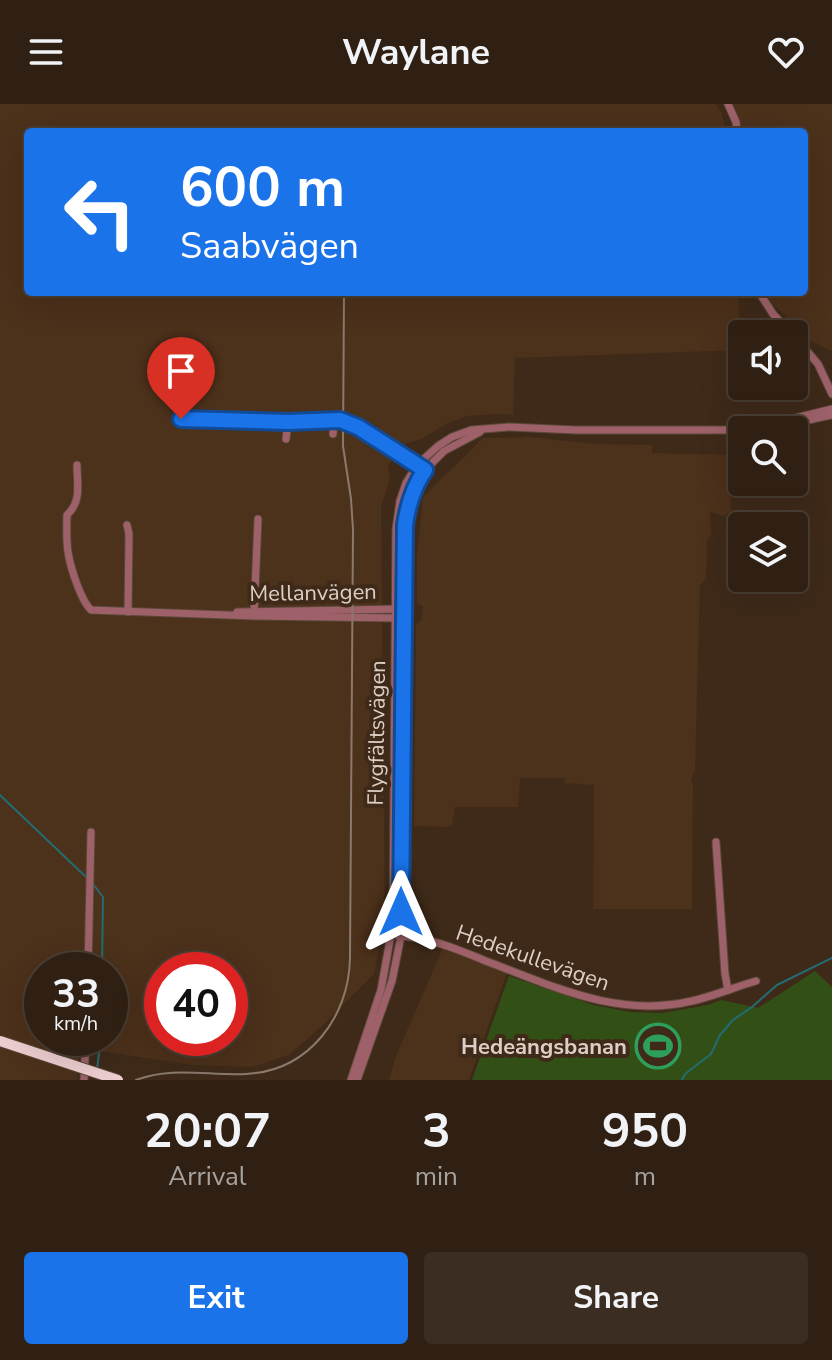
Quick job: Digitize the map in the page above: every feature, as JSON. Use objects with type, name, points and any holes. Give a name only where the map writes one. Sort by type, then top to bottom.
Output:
[{"type":"highway","points":[[0,1041],[118,1080]]},
{"type":"street","points":[[728,104],[737,128]]},
{"type":"street","points":[[762,296],[779,320]]},
{"type":"street","points":[[808,352],[818,364],[832,394]]},
{"type":"street","name":"Flygfältsvägen","points":[[723,430],[832,412]]},
{"type":"street","name":"Flygfältsvägen","points":[[808,419],[832,412]]},
{"type":"street","points":[[181,419],[345,421],[425,470]]},
{"type":"street","points":[[333,434],[334,421]]},
{"type":"street","points":[[286,439],[288,422]]},
{"type":"street","name":"Flygfältsvägen","points":[[357,1080],[392,981],[401,936],[397,516],[406,483],[428,453],[452,437],[471,430],[509,427],[728,430]]},
{"type":"street","name":"Flygfältsvägen","points":[[351,1080],[381,990],[391,936],[399,614],[407,509],[425,470],[444,451],[485,429]]},
{"type":"street","name":"Mellanvägen","points":[[77,465],[76,506],[67,515],[68,560],[89,609],[223,614],[399,614]]},
{"type":"street","points":[[254,613],[258,519]]},
{"type":"street","points":[[127,525],[128,612]]},
{"type":"street","points":[[89,952],[91,832]]},
{"type":"street","points":[[716,842],[728,990]]},
{"type":"street","name":"Hedekullevägen","points":[[391,936],[455,948],[601,1002],[664,1005],[692,1001],[756,981]]},
{"type":"street","points":[[84,1080],[85,1056]]},
{"type":"shaded area","points":[[0,104],[715,104],[726,128],[24,128],[24,296],[738,296],[739,320],[728,320],[728,350],[515,358],[513,415],[467,416],[446,424],[422,439],[405,444],[388,465],[390,479],[381,507],[385,916],[374,974],[289,1055],[252,1067],[193,1065],[128,1055],[128,952],[24,952],[24,1056],[79,1056],[77,1080],[0,1080]]},
{"type":"shaded area","points":[[734,104],[832,104],[832,351],[808,338],[808,320],[789,320],[768,296],[808,296],[808,128],[742,128]]},
{"type":"shaded area","points":[[530,437],[595,444],[653,445],[652,453],[728,455],[731,511],[723,516],[710,512],[706,579],[700,585],[695,769],[691,780],[692,909],[593,909],[594,785],[565,783],[565,778],[520,778],[518,807],[455,807],[452,825],[414,826],[416,624],[421,621],[423,607],[417,603],[417,555],[423,497],[483,438]]},
{"type":"shaded area","points":[[443,948],[507,973],[469,1080],[389,1080],[396,1056]]},
{"type":"green space","name":"Hedeängsbanan","points":[[815,971],[832,987],[832,1080],[472,1080],[509,976],[593,1005],[630,1012],[662,1013],[721,1000],[758,1008]]},
{"type":"waterway","points":[[0,795],[86,877]]},
{"type":"waterway","points":[[93,884],[103,897],[102,952]]},
{"type":"waterway","points":[[682,1080],[685,1074],[711,1054],[720,1035],[733,1020],[777,985],[832,958]]},
{"type":"waterway","points":[[97,1069],[99,1056]]},
{"type":"railway","points":[[136,1080],[177,1072],[246,1074],[269,1071],[289,1063],[321,1037],[333,1020],[348,980],[353,529],[343,446],[344,296]]},
{"type":"place","name":"Hedeängsbanan","points":[[658,1046]]},
{"type":"route","points":[[181,419],[340,420],[358,427],[425,470],[413,492],[405,525],[401,912]]}]
